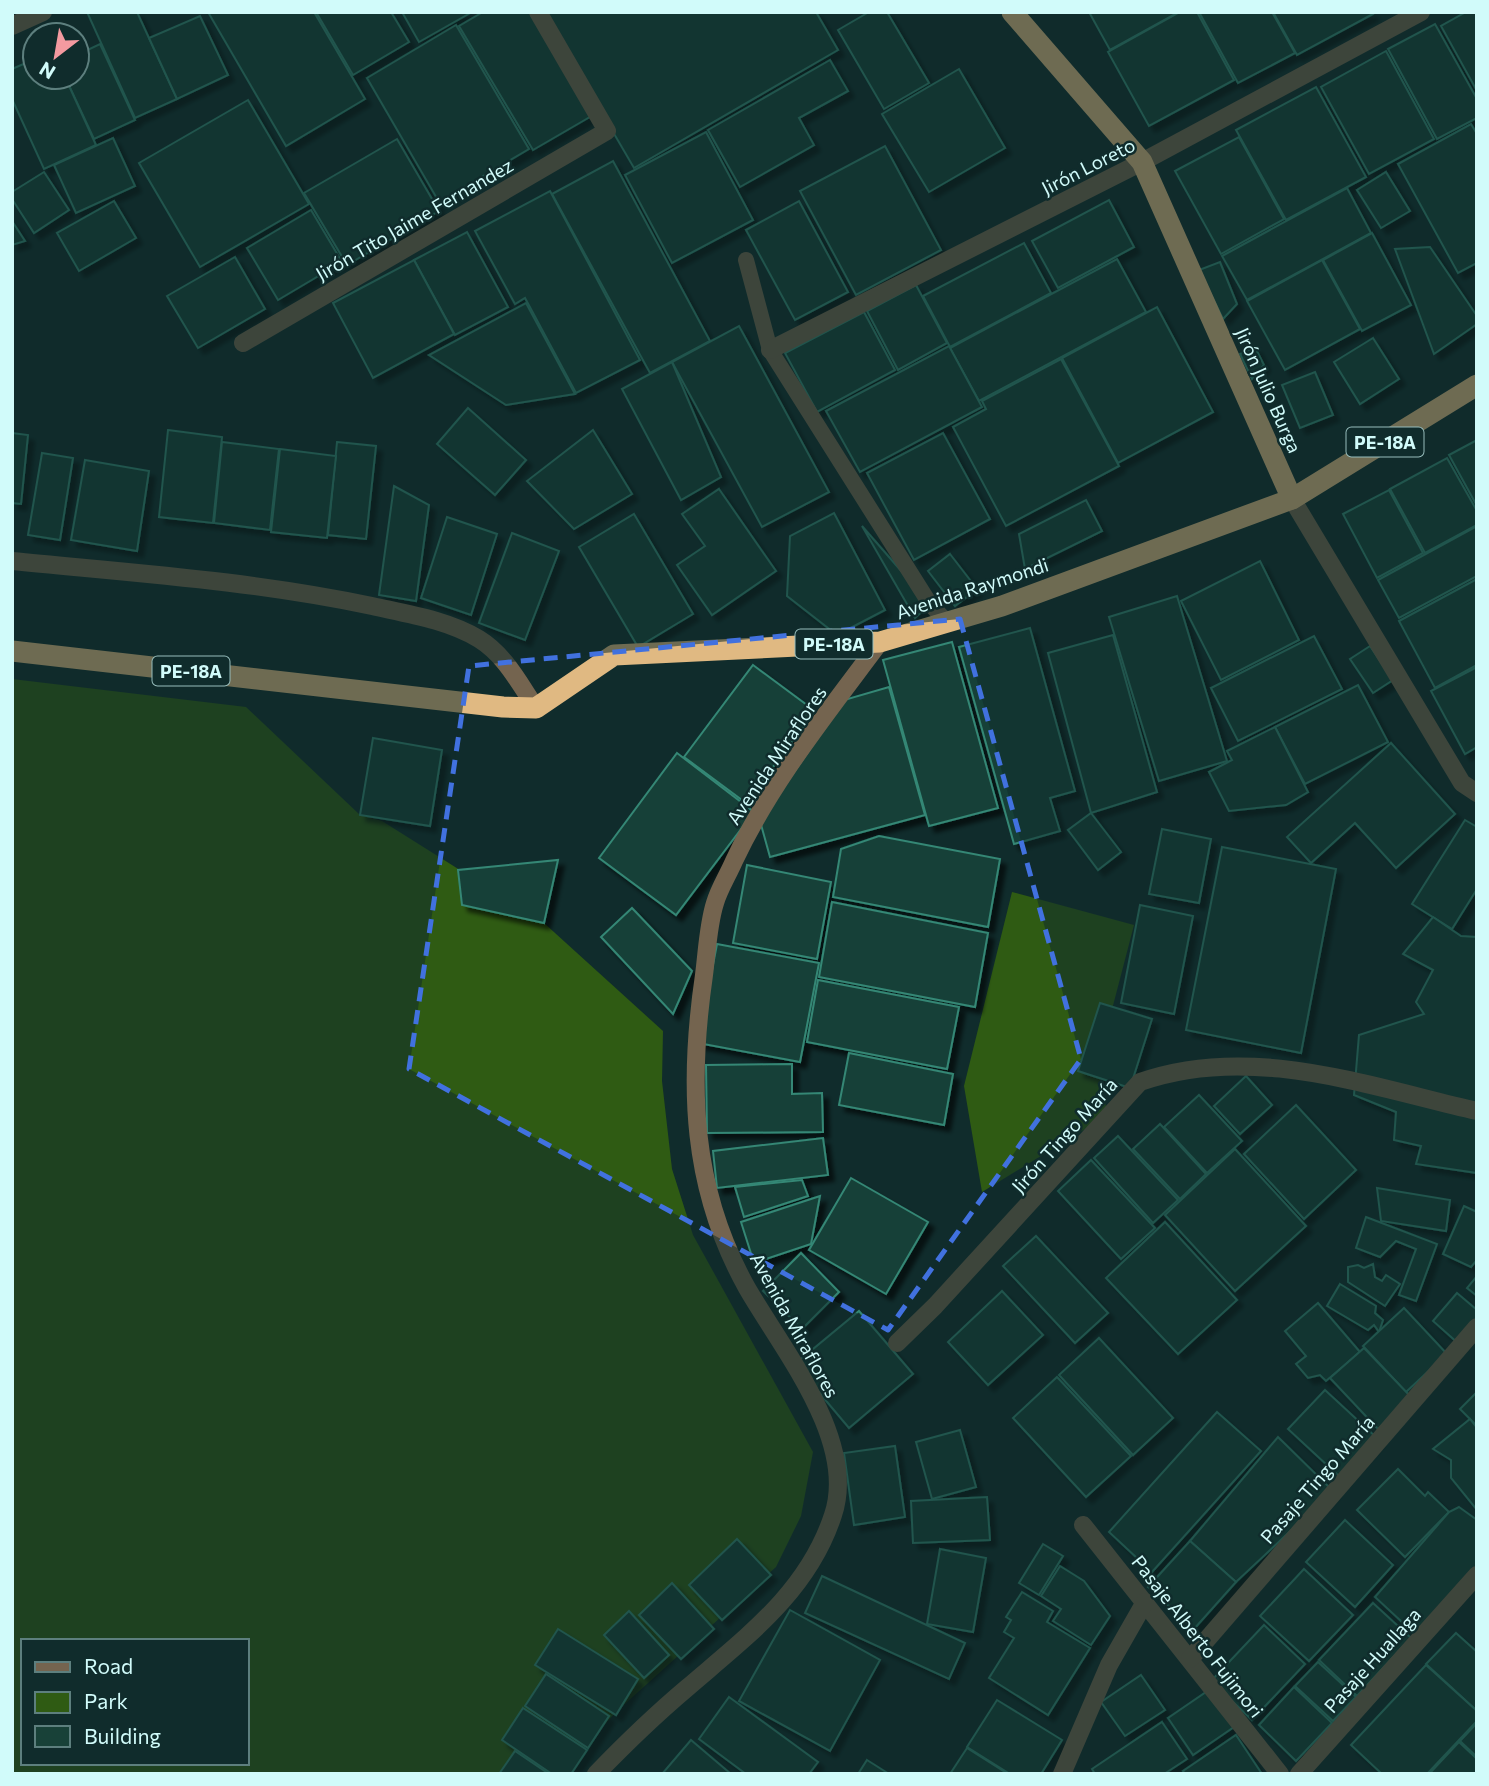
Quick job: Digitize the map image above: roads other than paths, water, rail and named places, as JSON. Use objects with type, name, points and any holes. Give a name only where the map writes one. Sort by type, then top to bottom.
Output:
[{"type":"highway","name":"Jirón Julio Burga","points":[[1012,12],[1142,162],[1292,499]]},
{"type":"highway","name":"Avenida Raymondi","points":[[536,708],[614,655],[880,642],[1002,606],[1292,499],[1477,385]]},
{"type":"highway","name":"PE-18A","points":[[12,651],[536,708]]},
{"type":"street","points":[[12,26],[43,12]]},
{"type":"street","name":"Jirón Tito Jaime Fernandez","points":[[243,342],[607,131],[538,12]]},
{"type":"street","name":"Jirón Loreto","points":[[771,350],[1142,162],[1421,12]]},
{"type":"street","name":"Jirón Julio Burga","points":[[1292,499],[1472,784]]},
{"type":"street","points":[[12,561],[292,589],[435,621],[462,631],[491,648],[505,660],[536,708]]},
{"type":"street","name":"Avenida Miraflores","points":[[596,1774],[644,1725],[780,1607],[808,1569],[834,1513],[839,1469],[823,1419],[745,1284],[708,1200],[695,1116],[695,1036],[715,903],[742,844],[803,747],[880,642]]},
{"type":"street","name":"Jirón Tingo María","points":[[897,1343],[935,1306],[1140,1082],[1174,1070],[1253,1065],[1325,1076],[1477,1111]]},
{"type":"street","name":"Pasaje Tingo María","points":[[1190,1659],[1477,1327]]},
{"type":"street","name":"Pasaje Alberto Fujimori","points":[[1083,1525],[1280,1774]]},
{"type":"street","name":"Pasaje Huallaga","points":[[1299,1774],[1477,1575]]},
{"type":"street","points":[[1063,1774],[1109,1665],[1145,1602]]},
{"type":"lane","points":[[746,260],[771,350],[930,604],[947,622]]}]
